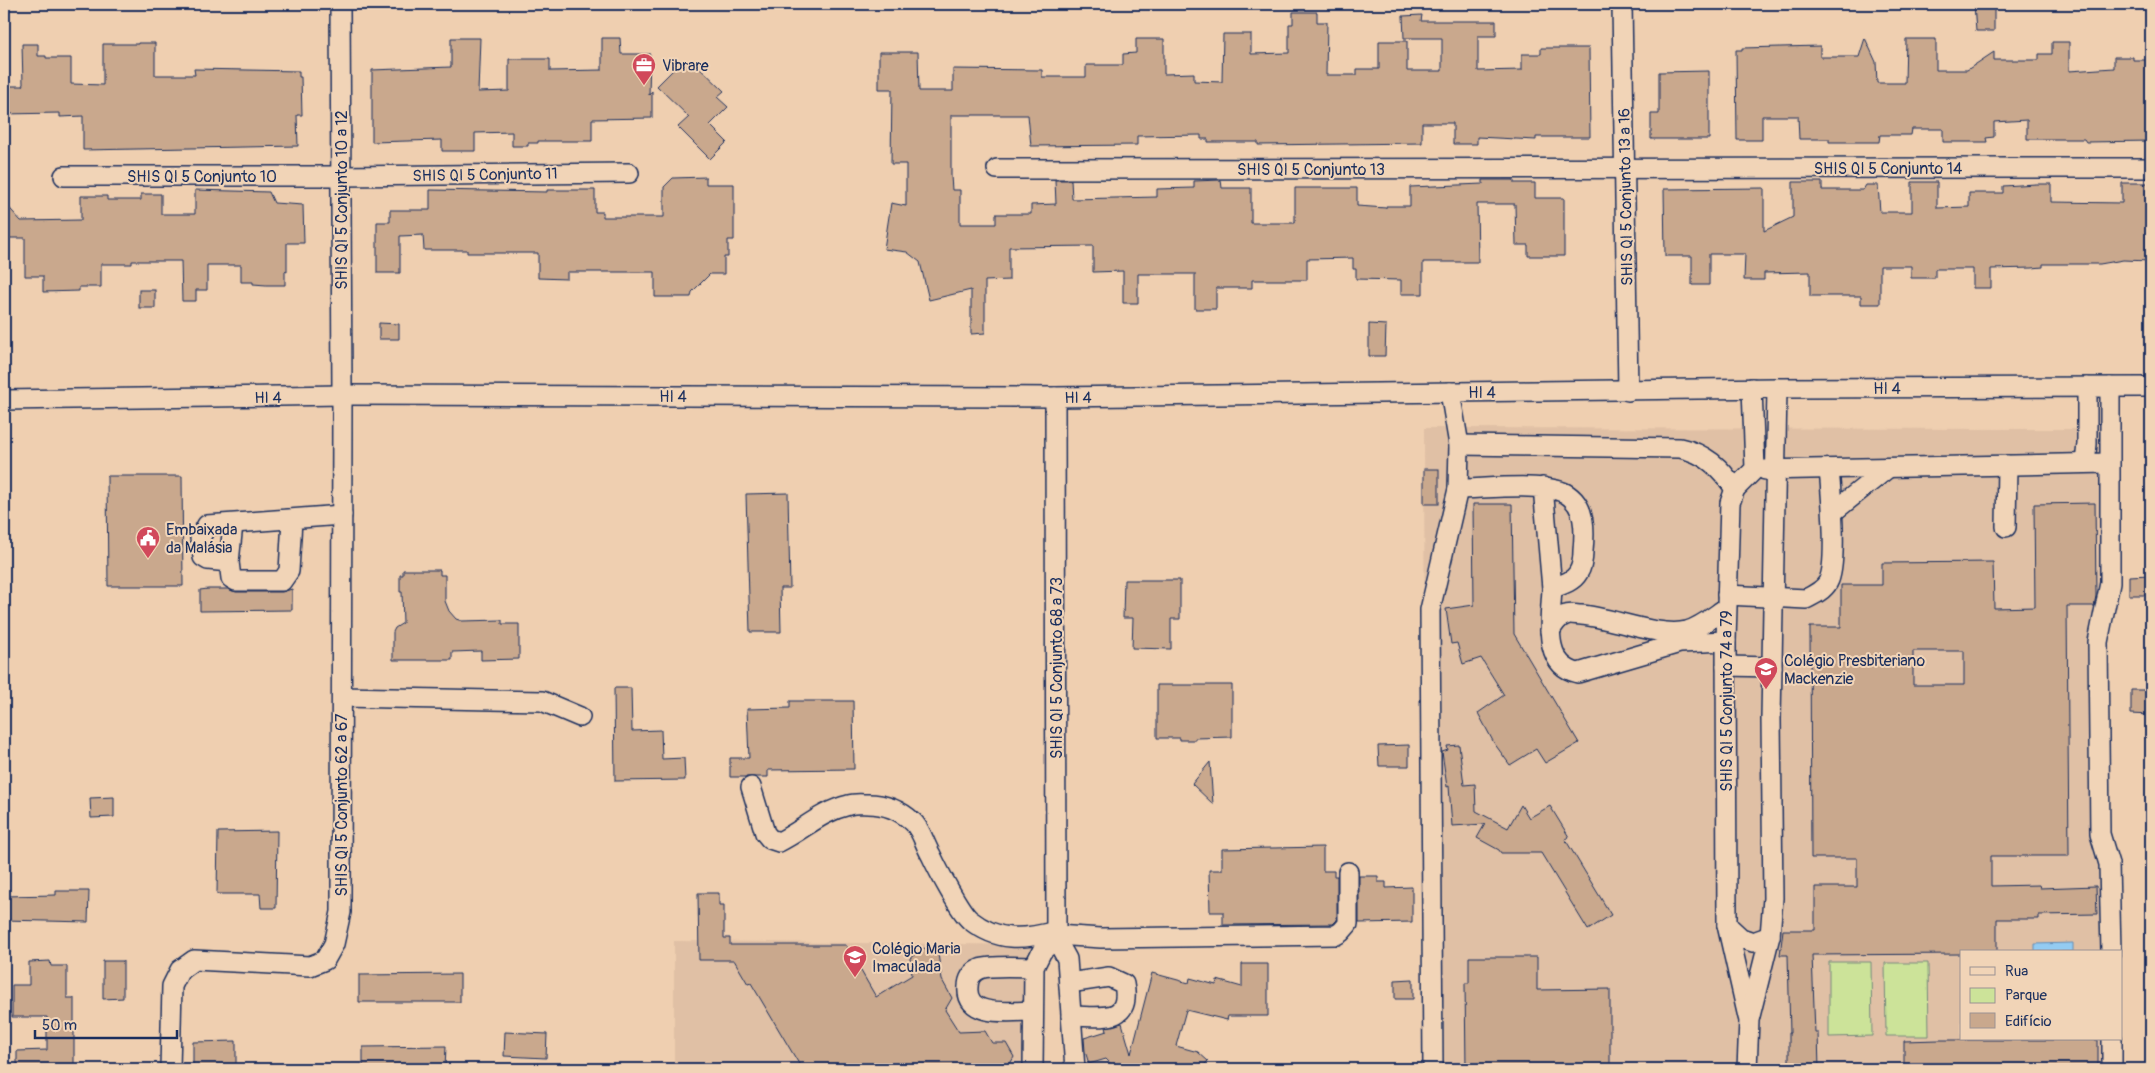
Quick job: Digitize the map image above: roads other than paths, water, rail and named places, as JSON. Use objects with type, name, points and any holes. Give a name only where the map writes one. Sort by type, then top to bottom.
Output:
[{"type":"street","name":"SHIS QI 5 Conjunto 10 a 12","points":[[340,4],[342,396]]},
{"type":"street","name":"SHIS QI 5 Conjunto 13 a 16","points":[[1622,4],[1628,391]]},
{"type":"street","name":"SHIS QI 5 Conjunto 14","points":[[1624,169],[2151,168]]},
{"type":"street","name":"SHIS QI 5 Conjunto 13","points":[[997,169],[1624,169]]},
{"type":"street","name":"SHIS QI 5 Conjunto 11","points":[[340,176],[629,173]]},
{"type":"street","name":"SHIS QI 5 Conjunto 10","points":[[64,176],[340,176]]},
{"type":"street","points":[[2085,463],[2087,387]]},
{"type":"street","points":[[2110,387],[2110,583],[2098,642],[2100,834],[2109,864],[2111,950]]},
{"type":"street","name":"HI 4","points":[[4,400],[342,396],[1055,397],[1752,388],[2151,387]]},
{"type":"street","points":[[1459,445],[1680,448],[1694,451],[1709,460],[1723,471],[1735,489],[1754,469],[1752,388]]},
{"type":"street","name":"SHIS QI 5 Conjunto 74 a 79","points":[[1747,1069],[1749,1020],[1770,936],[1773,898],[1772,666],[1777,388]]},
{"type":"street","points":[[1433,1069],[1430,610],[1458,489],[1459,445],[1450,392]]},
{"type":"street","name":"SHIS QI 5 Conjunto 62 a 67","points":[[170,1069],[172,986],[180,970],[194,960],[310,966],[325,960],[334,944],[341,912],[342,396]]},
{"type":"street","name":"SHIS QI 5 Conjunto 68 a 73","points":[[1055,397],[1056,935]]},
{"type":"street","points":[[1754,469],[2109,463]]},
{"type":"street","points":[[2006,527],[2007,465]]},
{"type":"street","points":[[1833,512],[1888,468]]},
{"type":"street","points":[[1542,487],[1552,588],[1550,630],[1552,652],[1568,671],[1578,673],[1678,638],[1687,631],[1702,624],[1727,601],[1773,596],[1806,599],[1817,592],[1827,583],[1831,564],[1833,512],[1829,469]]},
{"type":"street","points":[[1458,489],[1542,487],[1564,492],[1573,500],[1583,514],[1585,531],[1582,563],[1578,574],[1568,582],[1552,588]]},
{"type":"street","name":"SHIS QI 5 Conjunto 74 a 79","points":[[1735,489],[1730,503],[1726,641],[1727,925],[1749,1020]]},
{"type":"street","points":[[229,562],[208,560],[203,557],[200,538],[207,525],[342,516]]},
{"type":"street","points":[[233,524],[229,562],[231,578],[236,581],[282,581],[289,571],[292,520]]},
{"type":"street","points":[[1550,630],[1556,621],[1567,614],[1598,616],[1678,638],[1726,641]]},
{"type":"street","points":[[1726,666],[1772,666]]},
{"type":"street","points":[[342,697],[542,701],[580,718]]},
{"type":"street","points":[[751,787],[765,833],[770,839],[779,842],[823,813],[851,804],[880,804],[899,812],[914,823],[940,874],[968,919],[996,934],[1014,938],[1056,935],[1101,938],[1336,935],[1348,924],[1348,872]]},
{"type":"street","points":[[1727,925],[1741,938],[1754,942],[1770,936]]},
{"type":"street","points":[[1033,1069],[1034,967],[1042,951],[1056,935]]},
{"type":"street","points":[[1056,935],[1067,959],[1075,1069]]},
{"type":"street","points":[[1033,1011],[996,1012],[981,1009],[971,1002],[967,994],[968,981],[973,973],[981,969],[1034,967]]},
{"type":"street","points":[[1069,983],[1110,977],[1124,984],[1127,998],[1121,1010],[1115,1016],[1070,1016]]},
{"type":"street","points":[[2112,1040],[2112,1069]]},
{"type":"water","points":[[2073,943],[2073,950],[2035,950],[2035,944]]},
{"type":"place","name":"Vibrare","points":[[644,86]]},
{"type":"place","name":"Embaixada da Malásia","points":[[148,559]]},
{"type":"place","name":"Colégio Presbiteriano Mackenzie","points":[[1766,690]]},
{"type":"place","name":"Colégio Maria Imaculada","points":[[855,978]]}]
